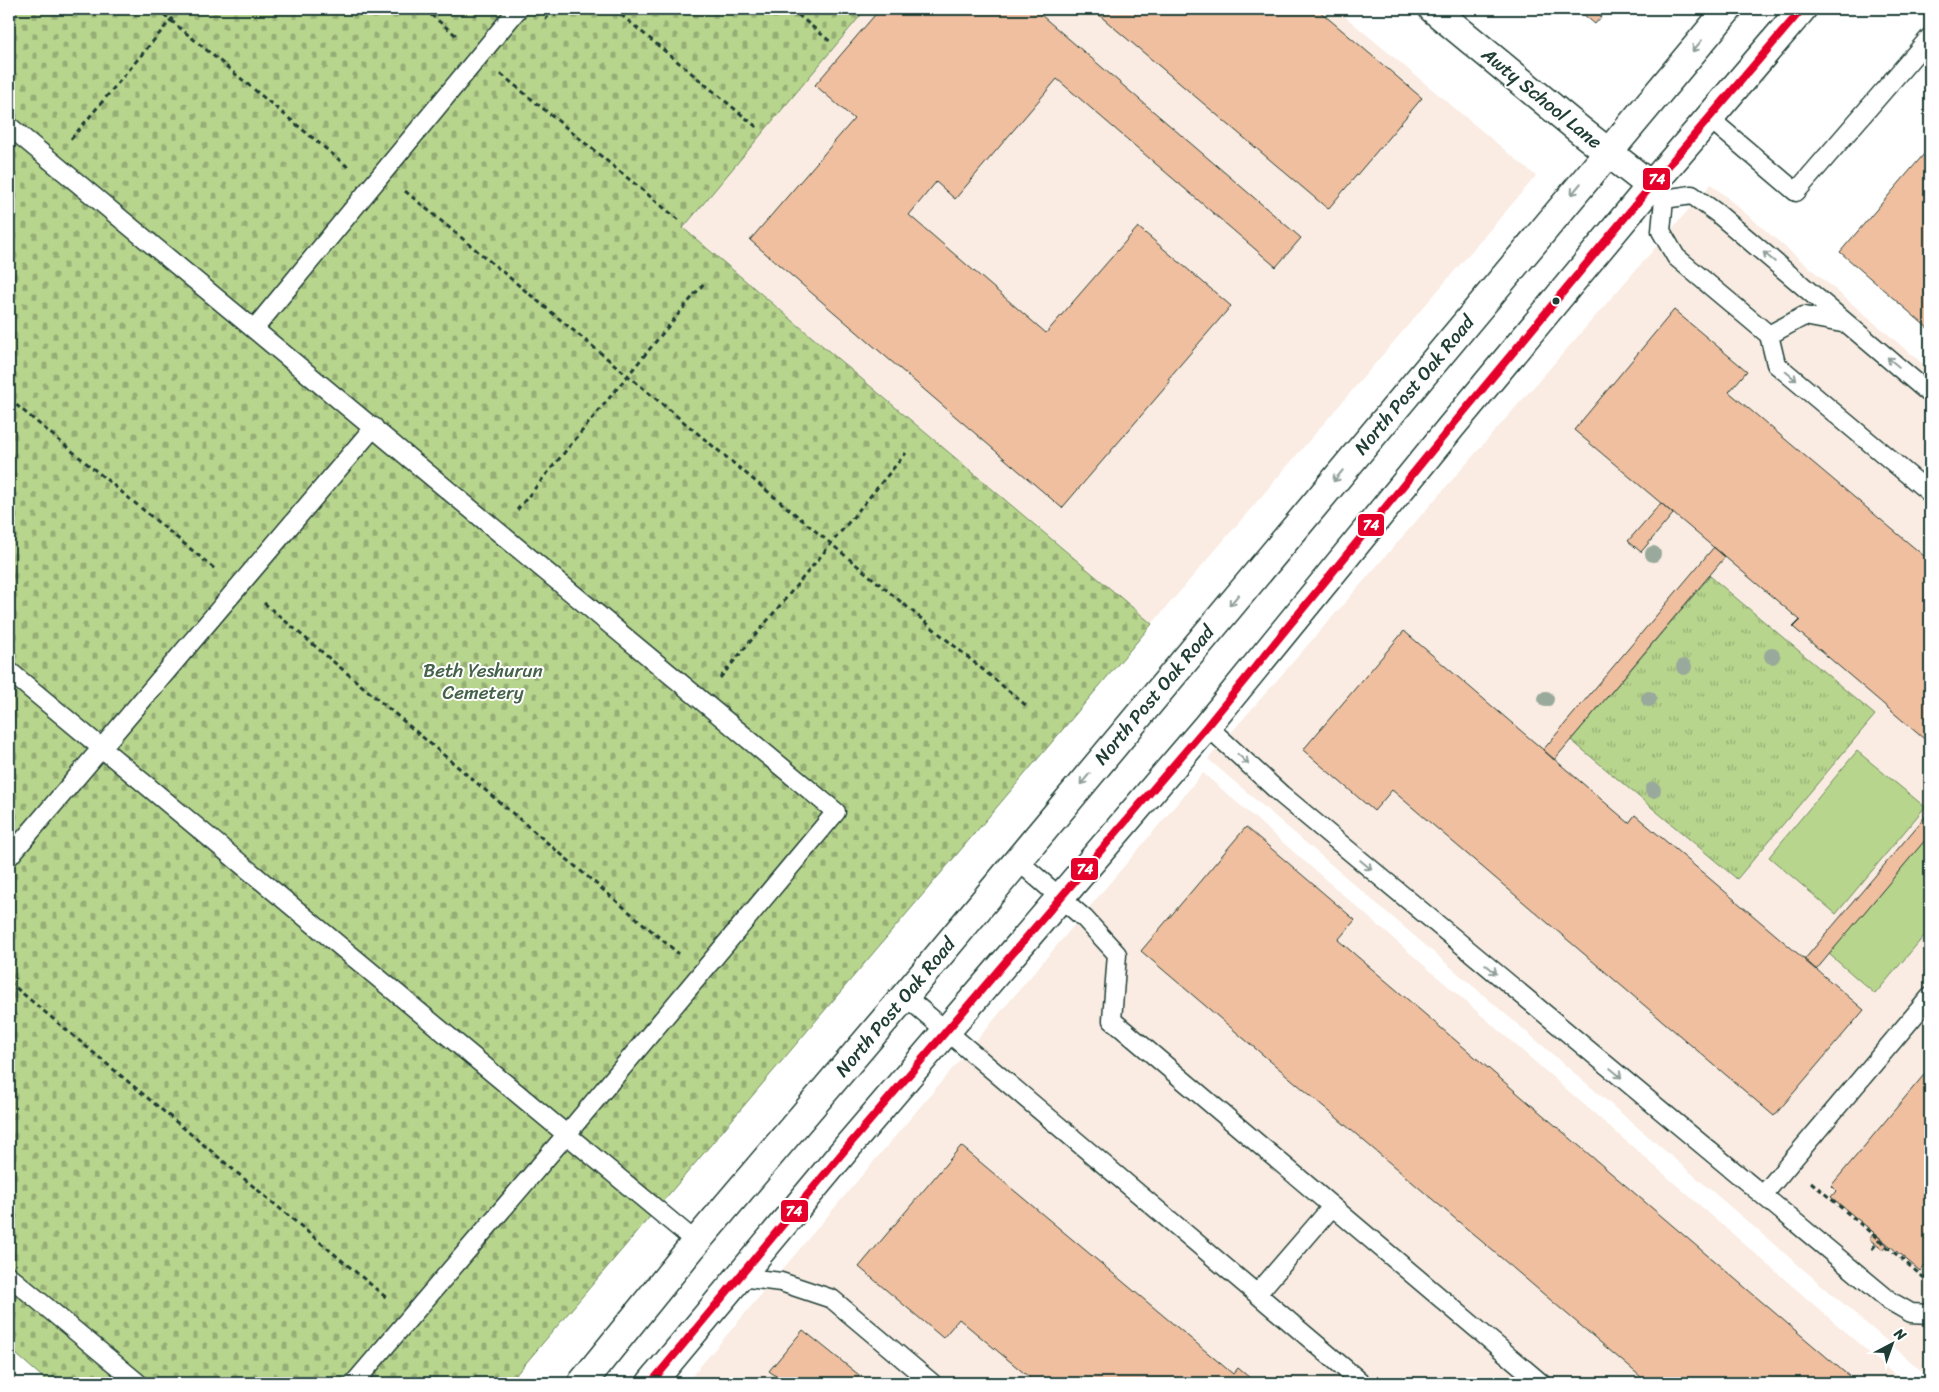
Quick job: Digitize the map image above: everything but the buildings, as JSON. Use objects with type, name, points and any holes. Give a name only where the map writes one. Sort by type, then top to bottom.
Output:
[{"type":"main road","name":"Awty School Lane","points":[[1433,9],[1658,192]]},
{"type":"main road","name":"North Post Oak Road","points":[[582,1383],[696,1242],[905,996],[1728,9]]},
{"type":"main road","points":[[651,1383],[946,1030],[1207,726],[1451,427],[1658,192],[1709,118],[1802,9]]},
{"type":"lane","points":[[254,329],[518,9]]},
{"type":"lane","points":[[1709,118],[1796,192],[1930,37]]},
{"type":"lane","points":[[9,126],[836,812],[566,1136],[354,1383]]},
{"type":"lane","points":[[1930,394],[1724,219],[1692,195],[1658,192],[1661,231],[1676,257],[1769,335],[1776,364],[1930,493]]},
{"type":"lane","points":[[1769,335],[1804,316],[1848,324]]},
{"type":"lane","points":[[9,857],[374,427]]},
{"type":"lane","points":[[9,671],[566,1136],[696,1242]]},
{"type":"lane","points":[[1207,726],[1282,795],[1890,1300],[1911,1314],[1930,1314]]},
{"type":"lane","points":[[1017,860],[1085,920],[1116,954],[1112,1020],[1541,1383]]},
{"type":"lane","points":[[905,996],[1362,1383]]},
{"type":"lane","points":[[1764,1195],[1930,997]]},
{"type":"lane","points":[[1257,1294],[1332,1206]]},
{"type":"lane","points":[[9,1276],[138,1383]]},
{"type":"lane","points":[[739,1277],[781,1282],[832,1300],[932,1383]]},
{"type":"path","points":[[157,9],[355,173]]},
{"type":"path","points":[[68,142],[180,9]]},
{"type":"path","points":[[424,9],[463,41]]},
{"type":"path","points":[[614,9],[759,129]]},
{"type":"path","points":[[790,9],[832,43]]},
{"type":"path","points":[[501,73],[680,221]]},
{"type":"path","points":[[404,190],[1028,708]]},
{"type":"path","points":[[514,513],[704,282]]},
{"type":"path","points":[[9,399],[221,574]]},
{"type":"path","points":[[717,682],[906,453]]},
{"type":"path","points":[[263,602],[682,956]]},
{"type":"path","points":[[9,982],[395,1304]]},
{"type":"path","points":[[1808,1180],[1930,1283]]},
{"type":"shaded area","points":[[866,9],[1336,9],[1536,176],[1152,624],[683,228]]},
{"type":"shaded area","points":[[1711,184],[1930,370],[1930,1378],[1208,759]]},
{"type":"shaded area","points":[[1203,773],[1904,1383],[686,1383]]},
{"type":"green space","name":"Beth Yeshurun Cemetery","points":[[9,9],[866,9],[683,228],[1152,624],[509,1383],[49,1383],[9,1348]]},
{"type":"green space","points":[[1710,576],[1875,715],[1737,879],[1571,740]]},
{"type":"green space","points":[[1857,751],[1925,807],[1836,914],[1769,857]]},
{"type":"green space","points":[[1926,839],[1930,842],[1930,929],[1875,994],[1829,954]]},
{"type":"transit line","name":"74","points":[[651,1383],[849,1145],[1207,726],[1451,427],[1651,186],[1802,9]]}]
